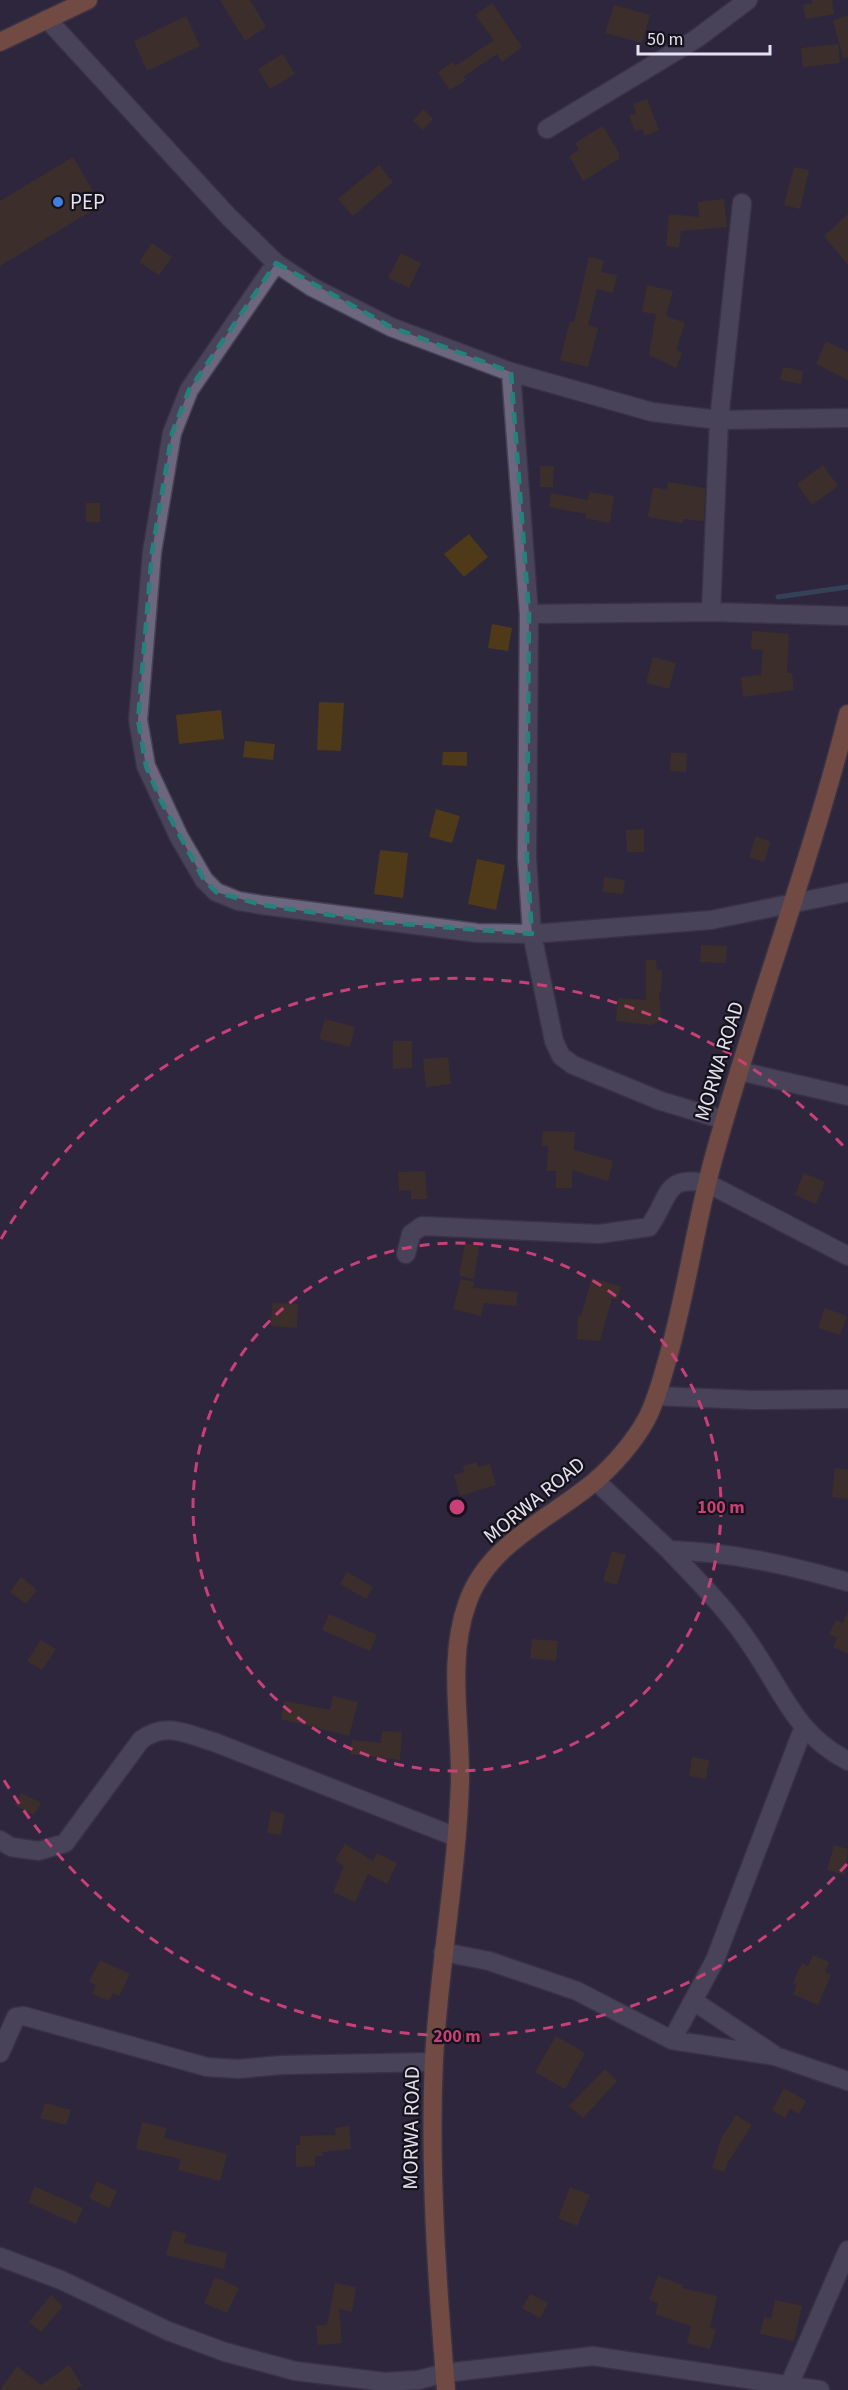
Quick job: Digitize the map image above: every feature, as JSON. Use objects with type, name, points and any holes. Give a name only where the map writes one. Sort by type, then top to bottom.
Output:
[{"type":"main road","points":[[0,42],[87,0]]},
{"type":"main road","name":"MORWA ROAD","points":[[445,2381],[433,2191],[434,2062],[460,1782],[458,1659],[461,1624],[468,1600],[477,1582],[514,1540],[596,1481],[638,1434],[656,1396],[684,1293],[707,1183],[724,1120],[826,801],[848,714]]},
{"type":"street","points":[[548,129],[696,39],[748,0]]},
{"type":"street","points":[[47,19],[229,217],[276,263],[312,287],[391,327],[511,372],[652,412],[719,420],[848,418]]},
{"type":"street","points":[[711,612],[719,420],[742,203]]},
{"type":"street","points":[[276,263],[189,390],[172,433],[152,552],[138,720],[146,766],[179,837],[204,880],[216,892],[238,901],[477,933],[532,934],[711,920],[848,892]]},
{"type":"street","points":[[511,372],[529,614],[527,858],[532,934],[554,1041],[561,1056],[573,1065],[661,1101],[724,1120]]},
{"type":"street","points":[[529,614],[711,612],[848,616]]},
{"type":"street","points":[[739,1071],[848,1096]]},
{"type":"street","points":[[406,1254],[411,1234],[422,1226],[599,1234],[649,1227],[679,1181],[686,1179],[707,1183],[848,1257]]},
{"type":"street","points":[[656,1396],[752,1400],[848,1399]]},
{"type":"street","points":[[596,1481],[669,1550],[718,1602],[750,1642],[803,1729],[817,1742],[848,1761]]},
{"type":"street","points":[[669,1550],[716,1552],[777,1563],[848,1582]]},
{"type":"street","points":[[0,1840],[11,1846],[39,1851],[65,1843],[141,1740],[154,1730],[172,1729],[214,1742],[456,1837]]},
{"type":"street","points":[[672,2040],[695,2002],[715,1960],[803,1729]]},
{"type":"street","points":[[443,1952],[489,1961],[577,1991],[672,2040],[775,2056],[848,2081]]},
{"type":"street","points":[[695,2002],[775,2056]]},
{"type":"street","points":[[0,2053],[12,2023],[16,2017],[24,2016],[207,2067],[238,2069],[282,2065],[434,2062]]},
{"type":"street","points":[[790,2384],[848,2250]]},
{"type":"street","points":[[0,2257],[61,2280],[168,2331],[271,2366],[385,2382],[445,2381],[593,2356],[820,2390]]},
{"type":"highlighted area","points":[[276,263],[391,327],[511,372],[529,614],[527,858],[532,934],[379,922],[262,905],[216,892],[204,880],[161,801],[146,766],[138,720],[152,552],[172,433],[189,390]]},
{"type":"building","points":[[220,0],[250,0],[266,27],[245,41]]},
{"type":"building","points":[[812,0],[832,0],[834,14],[806,19],[803,5],[812,3]]},
{"type":"building","points":[[492,3],[522,47],[502,62],[497,54],[463,77],[466,80],[450,90],[438,72],[453,62],[455,66],[494,40],[475,15]]},
{"type":"building","points":[[614,5],[650,15],[642,43],[605,33]]},
{"type":"building","points":[[186,16],[200,46],[147,71],[134,41]]},
{"type":"building","points":[[848,16],[848,58],[843,58],[833,20]]},
{"type":"building","points":[[838,44],[840,63],[803,67],[801,48]]},
{"type":"building","points":[[283,54],[295,74],[270,89],[258,69]]},
{"type":"building","points":[[647,99],[659,130],[645,136],[642,129],[635,131],[629,116],[636,113],[633,104]]},
{"type":"building","points":[[423,109],[433,119],[423,130],[413,121]]},
{"type":"building","points":[[603,126],[619,153],[619,159],[583,181],[569,156],[579,150],[575,143]]},
{"type":"building","points":[[73,157],[101,205],[0,266],[0,201]]},
{"type":"building","points":[[379,165],[393,182],[353,216],[338,199]]},
{"type":"building","points":[[794,167],[809,170],[800,209],[784,205]]},
{"type":"building","points":[[724,199],[727,227],[681,231],[679,248],[666,246],[669,214],[699,217],[698,202]]},
{"type":"building","points":[[848,214],[848,265],[824,236]]},
{"type":"building","points":[[152,243],[172,257],[159,275],[139,262]]},
{"type":"building","points":[[401,253],[421,263],[409,288],[388,278]]},
{"type":"building","points":[[589,257],[604,260],[601,272],[617,275],[613,293],[597,289],[588,325],[598,328],[588,367],[560,360],[570,321],[574,322]]},
{"type":"building","points":[[647,285],[673,291],[666,316],[685,323],[676,350],[682,353],[676,368],[649,355],[656,314],[642,312]]},
{"type":"building","points":[[826,341],[848,352],[848,380],[816,364]]},
{"type":"building","points":[[783,367],[803,371],[801,384],[780,380]]},
{"type":"building","points":[[823,465],[838,486],[812,505],[797,484]]},
{"type":"building","points":[[540,466],[554,466],[553,487],[540,487]]},
{"type":"building","points":[[668,482],[705,488],[704,521],[683,519],[683,523],[648,517],[653,487],[667,490]]},
{"type":"building","points":[[589,492],[614,496],[610,523],[585,518],[586,514],[549,507],[551,493],[588,500]]},
{"type":"building","points":[[86,503],[100,503],[100,522],[86,522]]},
{"type":"building","points":[[469,534],[488,557],[464,577],[444,554]]},
{"type":"building","points":[[492,624],[512,628],[508,651],[488,648]]},
{"type":"building","points":[[752,631],[789,634],[787,673],[792,673],[794,690],[743,697],[741,677],[761,675],[763,650],[751,649]]},
{"type":"building","points":[[653,657],[676,663],[669,689],[646,683]]},
{"type":"building","points":[[319,702],[344,703],[341,751],[317,750]]},
{"type":"building","points":[[221,710],[224,739],[179,744],[176,715]]},
{"type":"building","points":[[245,741],[275,744],[273,760],[243,757]]},
{"type":"building","points":[[443,752],[467,752],[467,766],[442,765]]},
{"type":"building","points":[[671,753],[687,753],[686,772],[670,771]]},
{"type":"building","points":[[436,809],[460,816],[452,843],[429,837]]},
{"type":"building","points":[[644,829],[644,852],[627,852],[626,830]]},
{"type":"building","points":[[756,836],[771,842],[764,862],[749,857]]},
{"type":"building","points":[[380,850],[408,853],[403,898],[374,894]]},
{"type":"building","points":[[477,859],[505,865],[496,910],[468,904]]},
{"type":"building","points":[[604,877],[625,880],[623,894],[603,892]]},
{"type":"building","points":[[701,945],[727,946],[726,963],[700,962]]},
{"type":"building","points":[[646,960],[656,960],[657,970],[662,970],[661,992],[659,992],[661,1016],[658,1022],[652,1025],[616,1021],[618,998],[646,1000]]},
{"type":"building","points":[[325,1019],[355,1027],[350,1047],[319,1039]]},
{"type":"building","points":[[393,1041],[412,1041],[412,1068],[393,1069]]},
{"type":"building","points":[[448,1057],[451,1084],[426,1087],[423,1059]]},
{"type":"building","points":[[543,1131],[575,1132],[574,1150],[613,1161],[608,1181],[572,1170],[572,1188],[556,1188],[556,1171],[547,1171],[548,1146],[542,1146]]},
{"type":"building","points":[[425,1171],[427,1199],[411,1199],[411,1190],[399,1191],[398,1172]]},
{"type":"building","points":[[804,1173],[825,1182],[816,1204],[795,1195]]},
{"type":"building","points":[[465,1244],[479,1246],[474,1279],[459,1276]]},
{"type":"building","points":[[592,1278],[621,1287],[617,1300],[612,1298],[600,1341],[577,1339],[578,1315],[581,1316]]},
{"type":"building","points":[[461,1279],[474,1282],[473,1288],[518,1292],[516,1306],[484,1303],[481,1316],[453,1309]]},
{"type":"building","points":[[272,1303],[298,1304],[297,1328],[271,1326]]},
{"type":"building","points":[[825,1308],[847,1316],[840,1335],[818,1328]]},
{"type":"building","points":[[477,1462],[478,1467],[490,1464],[496,1485],[460,1496],[454,1475],[464,1472],[463,1466]]},
{"type":"building","points":[[835,1468],[848,1470],[848,1499],[832,1497]]},
{"type":"building","points":[[612,1551],[626,1555],[617,1585],[603,1581]]},
{"type":"building","points":[[347,1572],[373,1587],[366,1599],[340,1584]]},
{"type":"building","points":[[21,1577],[37,1590],[26,1604],[10,1592]]},
{"type":"building","points":[[848,1611],[848,1654],[833,1647],[837,1638],[829,1634],[836,1620],[843,1623]]},
{"type":"building","points":[[329,1614],[377,1635],[370,1651],[322,1630]]},
{"type":"building","points":[[532,1639],[558,1641],[556,1661],[530,1658]]},
{"type":"building","points":[[41,1640],[56,1649],[42,1670],[27,1661]]},
{"type":"building","points":[[333,1696],[358,1702],[349,1736],[281,1719],[285,1701],[330,1710]]},
{"type":"building","points":[[382,1731],[402,1732],[400,1760],[350,1754],[352,1740],[381,1743]]},
{"type":"building","points":[[692,1757],[709,1760],[706,1779],[689,1776]]},
{"type":"building","points":[[21,1793],[41,1803],[34,1815],[15,1805]]},
{"type":"building","points":[[271,1811],[285,1814],[281,1835],[267,1833]]},
{"type":"building","points":[[345,1844],[373,1861],[377,1853],[397,1863],[387,1884],[368,1874],[355,1902],[333,1892],[344,1866],[335,1860]]},
{"type":"building","points":[[834,1845],[848,1849],[845,1875],[827,1870]]},
{"type":"building","points":[[813,1955],[829,1962],[825,1972],[831,1975],[818,2005],[793,1994],[797,1984],[793,1983],[802,1963],[808,1966]]},
{"type":"building","points":[[100,1960],[130,1974],[119,1996],[113,1993],[109,2001],[92,1994],[96,1985],[89,1982]]},
{"type":"building","points":[[556,2036],[585,2053],[565,2089],[535,2072]]},
{"type":"building","points":[[605,2069],[617,2081],[583,2118],[569,2106]]},
{"type":"building","points":[[784,2088],[806,2101],[799,2114],[790,2109],[785,2118],[772,2110]]},
{"type":"building","points":[[45,2103],[71,2110],[66,2125],[40,2118]]},
{"type":"building","points":[[736,2115],[752,2125],[724,2172],[712,2168],[721,2139]]},
{"type":"building","points":[[142,2122],[167,2128],[164,2138],[227,2154],[220,2181],[178,2170],[181,2159],[136,2149]]},
{"type":"building","points":[[349,2126],[351,2149],[323,2152],[323,2156],[315,2156],[315,2166],[296,2167],[296,2145],[300,2145],[300,2136],[336,2135],[335,2128]]},
{"type":"building","points":[[97,2181],[117,2191],[109,2208],[89,2198]]},
{"type":"building","points":[[34,2186],[83,2208],[76,2224],[29,2203]]},
{"type":"building","points":[[570,2187],[590,2195],[577,2226],[558,2218]]},
{"type":"building","points":[[173,2230],[187,2234],[184,2243],[227,2253],[224,2269],[166,2255]]},
{"type":"building","points":[[658,2276],[683,2285],[682,2288],[717,2296],[710,2328],[716,2329],[710,2349],[687,2343],[691,2326],[655,2314],[658,2303],[649,2300]]},
{"type":"building","points":[[215,2277],[239,2288],[227,2313],[204,2303]]},
{"type":"building","points":[[335,2283],[356,2287],[352,2312],[339,2309],[342,2343],[318,2345],[316,2326],[327,2325]]},
{"type":"building","points":[[530,2294],[548,2303],[540,2318],[522,2308]]},
{"type":"building","points":[[51,2295],[63,2306],[41,2332],[29,2322]]},
{"type":"building","points":[[775,2300],[802,2306],[794,2341],[760,2334],[764,2317],[771,2319]]},
{"type":"building","points":[[69,2365],[82,2385],[74,2390],[0,2390],[17,2366],[41,2385]]},
{"type":"waterway","points":[[778,597],[848,587]]},
{"type":"place","name":"PEP","points":[[58,202]]}]
